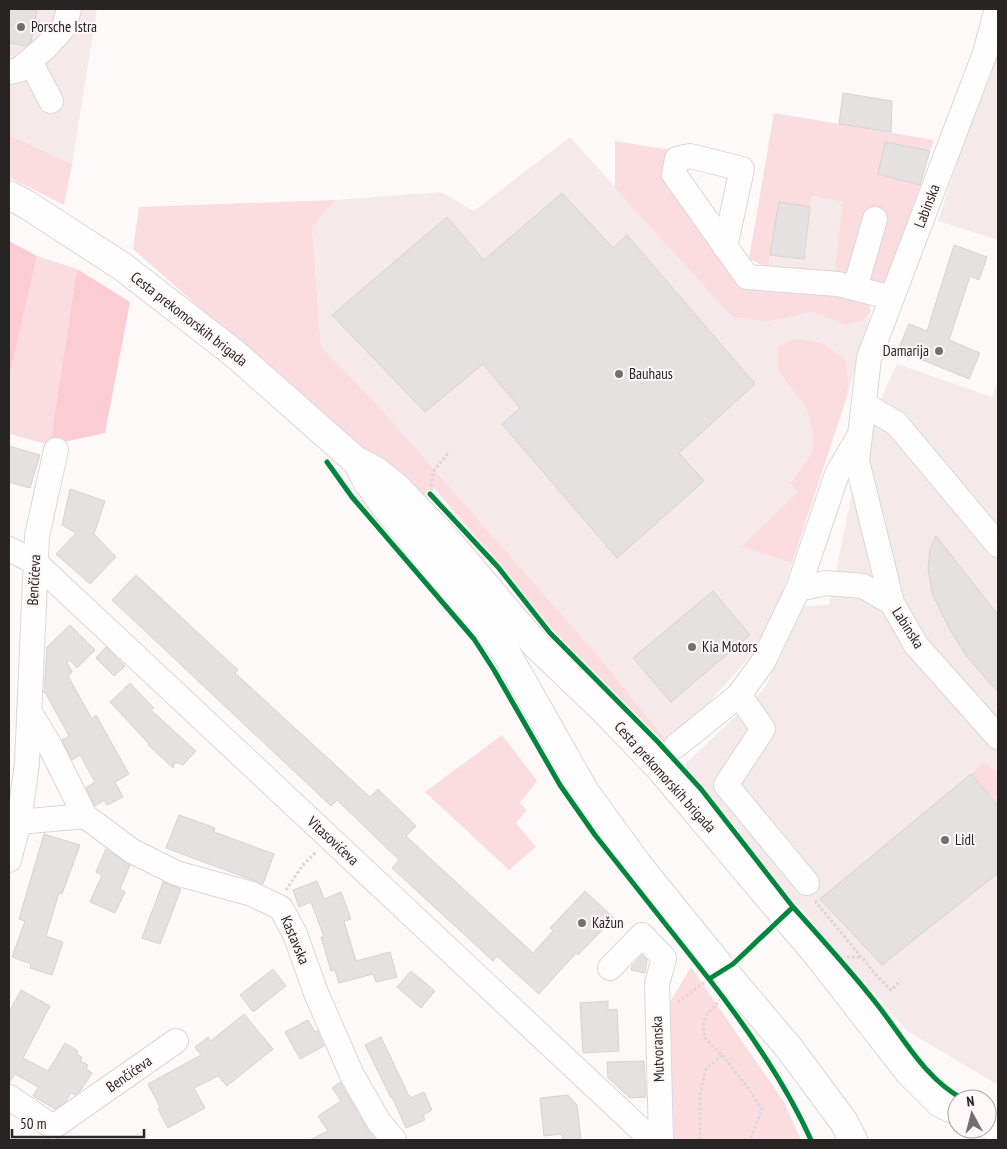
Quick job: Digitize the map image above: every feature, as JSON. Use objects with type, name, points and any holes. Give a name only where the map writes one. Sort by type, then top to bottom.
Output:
[{"type":"main road","name":"Cesta prekomorskih brigada","points":[[9,195],[123,267],[235,354],[355,460],[376,471],[397,488],[446,539],[535,644],[604,710],[659,767],[817,954],[909,1072],[940,1103],[947,1106]]},
{"type":"main road","name":"Cesta prekomorskih brigada","points":[[355,460],[385,506],[505,651],[584,792],[638,865],[723,970],[790,1048],[844,1122],[853,1140]]},
{"type":"main road","points":[[813,1080],[816,1104],[834,1140]]},
{"type":"main road","points":[[989,1140],[998,1137]]},
{"type":"street","points":[[9,72],[19,70],[46,47],[64,27],[69,9]]},
{"type":"street","name":"Labinska","points":[[997,9],[992,56],[869,358],[857,461],[892,603],[916,645],[998,737]]},
{"type":"street","points":[[30,61],[51,101]]},
{"type":"street","points":[[855,288],[875,219]]},
{"type":"street","points":[[725,247],[747,277],[838,284],[892,298]]},
{"type":"street","points":[[864,405],[896,423],[995,536]]},
{"type":"street","points":[[676,746],[739,695],[764,662],[798,588],[837,474],[860,434]]},
{"type":"street","name":"Benčićeva","points":[[9,860],[19,822],[28,763],[37,536],[56,450]]},
{"type":"street","name":"Vitasovićeva","points":[[9,548],[35,562],[652,1140]]},
{"type":"street","points":[[798,588],[826,583],[863,586],[892,603]]},
{"type":"street","points":[[739,695],[763,729],[726,785],[807,883]]},
{"type":"street","points":[[19,822],[85,816],[49,744],[29,711]]},
{"type":"street","name":"Kastavska","points":[[85,816],[132,852],[176,873],[252,894],[281,908],[295,934],[316,993],[352,1075],[379,1122],[394,1140]]},
{"type":"street","name":"Mutvoranska","points":[[610,968],[642,935],[664,958],[657,984],[661,1140]]},
{"type":"street","name":"Benčićeva","points":[[9,1097],[53,1128],[176,1041]]},
{"type":"path","points":[[430,494],[433,472],[449,452]]},
{"type":"path","points":[[276,905],[302,866],[331,839]]},
{"type":"path","points":[[807,883],[811,896],[890,990],[901,981]]},
{"type":"path","points":[[703,972],[713,985]]},
{"type":"path","points":[[657,1021],[683,998],[709,979]]},
{"type":"path","points":[[718,991],[728,1004]]},
{"type":"path","points":[[723,997],[707,1014],[702,1025],[705,1038],[722,1055],[762,1109],[750,1140]]},
{"type":"path","points":[[700,1140],[700,1094],[706,1068],[722,1055]]},
{"type":"shaded area","points":[[9,9],[97,9],[72,164],[9,135]]},
{"type":"shaded area","points":[[998,36],[998,240],[938,221]]},
{"type":"shaded area","points":[[774,113],[934,140],[930,151],[885,142],[920,185],[888,288],[838,273],[835,268],[843,202],[812,196],[810,207],[779,202],[768,268],[749,259]]},
{"type":"shaded area","points":[[9,135],[72,164],[64,205],[9,177]]},
{"type":"shaded area","points":[[570,137],[732,317],[767,322],[812,312],[846,325],[862,321],[871,312],[847,397],[848,385],[778,370],[807,410],[813,434],[812,454],[790,482],[798,492],[741,547],[792,563],[781,597],[752,654],[699,714],[666,740],[605,664],[374,401],[321,347],[312,227],[336,200],[441,192],[474,211]]},
{"type":"shaded area","points":[[615,141],[671,150],[746,287],[835,290],[869,304],[871,312],[862,321],[846,325],[812,312],[767,322],[732,317],[615,188]]},
{"type":"shaded area","points":[[812,196],[844,202],[835,268],[838,273],[768,268],[779,202],[810,207]]},
{"type":"shaded area","points":[[336,200],[312,227],[321,347],[374,401],[605,664],[666,740],[663,742],[550,627],[434,488],[425,498],[374,461],[133,249],[139,207]]},
{"type":"shaded area","points":[[9,241],[37,256],[9,377]]},
{"type":"shaded area","points":[[37,256],[77,269],[50,445],[9,434],[9,377]]},
{"type":"shaded area","points":[[77,269],[130,302],[105,433],[50,445]]},
{"type":"shaded area","points":[[793,339],[822,344],[846,360],[848,385],[847,397],[792,563],[741,547],[798,492],[790,483],[812,454],[813,434],[807,410],[778,370],[778,347]]},
{"type":"shaded area","points":[[897,364],[992,397],[998,380],[998,1085],[906,1030],[795,902],[674,775],[765,688],[802,606],[829,605],[856,474],[869,424]]},
{"type":"shaded area","points":[[502,735],[537,781],[520,803],[527,810],[516,823],[536,847],[509,870],[425,792]]},
{"type":"shaded area","points":[[983,762],[998,773],[998,806],[971,774]]},
{"type":"shaded area","points":[[691,967],[784,1102],[801,1140],[674,1140],[670,1002]]},
{"type":"building","name":"Porsche Istra","points":[[9,9],[37,9],[31,42],[26,46],[9,43]]},
{"type":"building","points":[[843,93],[892,101],[891,132],[839,124]]},
{"type":"building","points":[[885,142],[930,151],[920,185],[878,174]]},
{"type":"building","name":"Bauhaus","points":[[562,193],[613,248],[627,235],[755,384],[679,453],[704,481],[617,558],[502,424],[520,408],[483,364],[425,412],[332,315],[447,217],[484,260]]},
{"type":"building","points":[[779,202],[810,207],[804,259],[770,255]]},
{"type":"building","points":[[954,245],[987,257],[979,280],[970,276],[949,340],[980,353],[969,379],[898,350],[909,324],[927,331]]},
{"type":"building","points":[[9,446],[40,455],[30,488],[9,482]]},
{"type":"building","points":[[70,489],[105,501],[94,534],[116,557],[90,584],[56,554],[76,533],[62,525]]},
{"type":"building","points":[[936,536],[998,615],[998,692],[968,658],[950,630],[932,593],[928,568],[930,549]]},
{"type":"building","points":[[136,575],[238,670],[235,673],[370,797],[378,789],[416,826],[406,836],[533,953],[553,931],[550,928],[585,891],[614,918],[578,955],[576,953],[539,994],[497,956],[493,961],[392,868],[399,860],[337,800],[331,806],[112,600]]},
{"type":"building","name":"Kia Motors","points":[[713,591],[750,635],[671,702],[633,658]]},
{"type":"building","points":[[70,625],[95,650],[77,668],[69,660],[67,662],[72,672],[68,676],[92,719],[96,715],[129,774],[115,782],[123,797],[107,805],[104,800],[95,806],[86,788],[95,782],[80,755],[72,760],[62,740],[69,736],[44,693],[47,647]]},
{"type":"building","points":[[106,647],[125,666],[114,676],[96,658]]},
{"type":"building","points":[[130,683],[154,708],[151,710],[196,751],[183,765],[175,762],[173,768],[148,745],[110,702]]},
{"type":"building","name":"Lidl","points":[[971,774],[998,806],[998,873],[882,965],[820,899]]},
{"type":"building","points":[[179,815],[215,828],[214,832],[274,854],[263,884],[166,848]]},
{"type":"building","points":[[44,834],[80,845],[62,894],[59,893],[46,936],[63,942],[52,975],[30,968],[31,964],[12,957],[25,921],[19,919]]},
{"type":"building","points":[[106,849],[130,865],[120,889],[125,892],[115,913],[90,902],[102,875],[96,872]]},
{"type":"building","points":[[317,881],[324,899],[341,892],[351,919],[344,921],[356,961],[390,952],[397,977],[376,982],[373,974],[339,983],[335,970],[331,971],[321,937],[324,937],[311,902],[299,907],[293,890]]},
{"type":"building","points":[[163,882],[181,889],[160,944],[142,938]]},
{"type":"building","points":[[642,955],[647,960],[645,973],[631,970],[632,966]]},
{"type":"building","points":[[273,969],[286,986],[253,1012],[240,995]]},
{"type":"building","points":[[411,971],[435,991],[421,1008],[397,987]]},
{"type":"building","points":[[21,990],[50,1006],[23,1058],[48,1071],[65,1043],[78,1051],[76,1054],[82,1057],[80,1061],[88,1065],[86,1069],[92,1073],[81,1090],[75,1095],[71,1093],[66,1101],[55,1109],[33,1096],[38,1087],[15,1074],[9,1083],[9,1012]]},
{"type":"building","points":[[608,1001],[608,1010],[617,1009],[619,1051],[583,1053],[580,1003]]},
{"type":"building","points":[[244,1014],[273,1049],[227,1086],[218,1076],[194,1088],[205,1108],[168,1128],[148,1084],[201,1055],[195,1047],[208,1037],[211,1041]]},
{"type":"building","points":[[308,1020],[315,1032],[317,1030],[324,1046],[300,1059],[285,1032]]},
{"type":"building","points":[[381,1037],[410,1098],[424,1092],[432,1110],[423,1115],[425,1120],[406,1128],[365,1045]]},
{"type":"building","points":[[644,1061],[646,1097],[630,1098],[608,1078],[607,1062]]},
{"type":"building","points":[[340,1082],[367,1129],[376,1140],[310,1140],[328,1131],[318,1116],[341,1101],[332,1088]]},
{"type":"building","points":[[568,1095],[577,1105],[581,1140],[562,1140],[562,1134],[544,1136],[540,1098]]},
{"type":"cycle path","points":[[327,462],[352,497],[474,639],[560,785],[595,835],[709,979]]},
{"type":"cycle path","points":[[430,494],[498,567],[550,633],[658,742],[701,789],[793,907]]},
{"type":"cycle path","points":[[811,1140],[790,1097],[765,1056],[709,979],[733,964],[793,907],[866,991],[915,1056],[947,1089]]},
{"type":"place","name":"Porsche Istra","points":[[21,27]]},
{"type":"place","name":"Damarija","points":[[939,351]]},
{"type":"place","name":"Bauhaus","points":[[619,374]]},
{"type":"place","name":"Kia Motors","points":[[692,647]]},
{"type":"place","name":"Lidl","points":[[945,840]]},
{"type":"place","name":"Kažun","points":[[582,923]]}]
